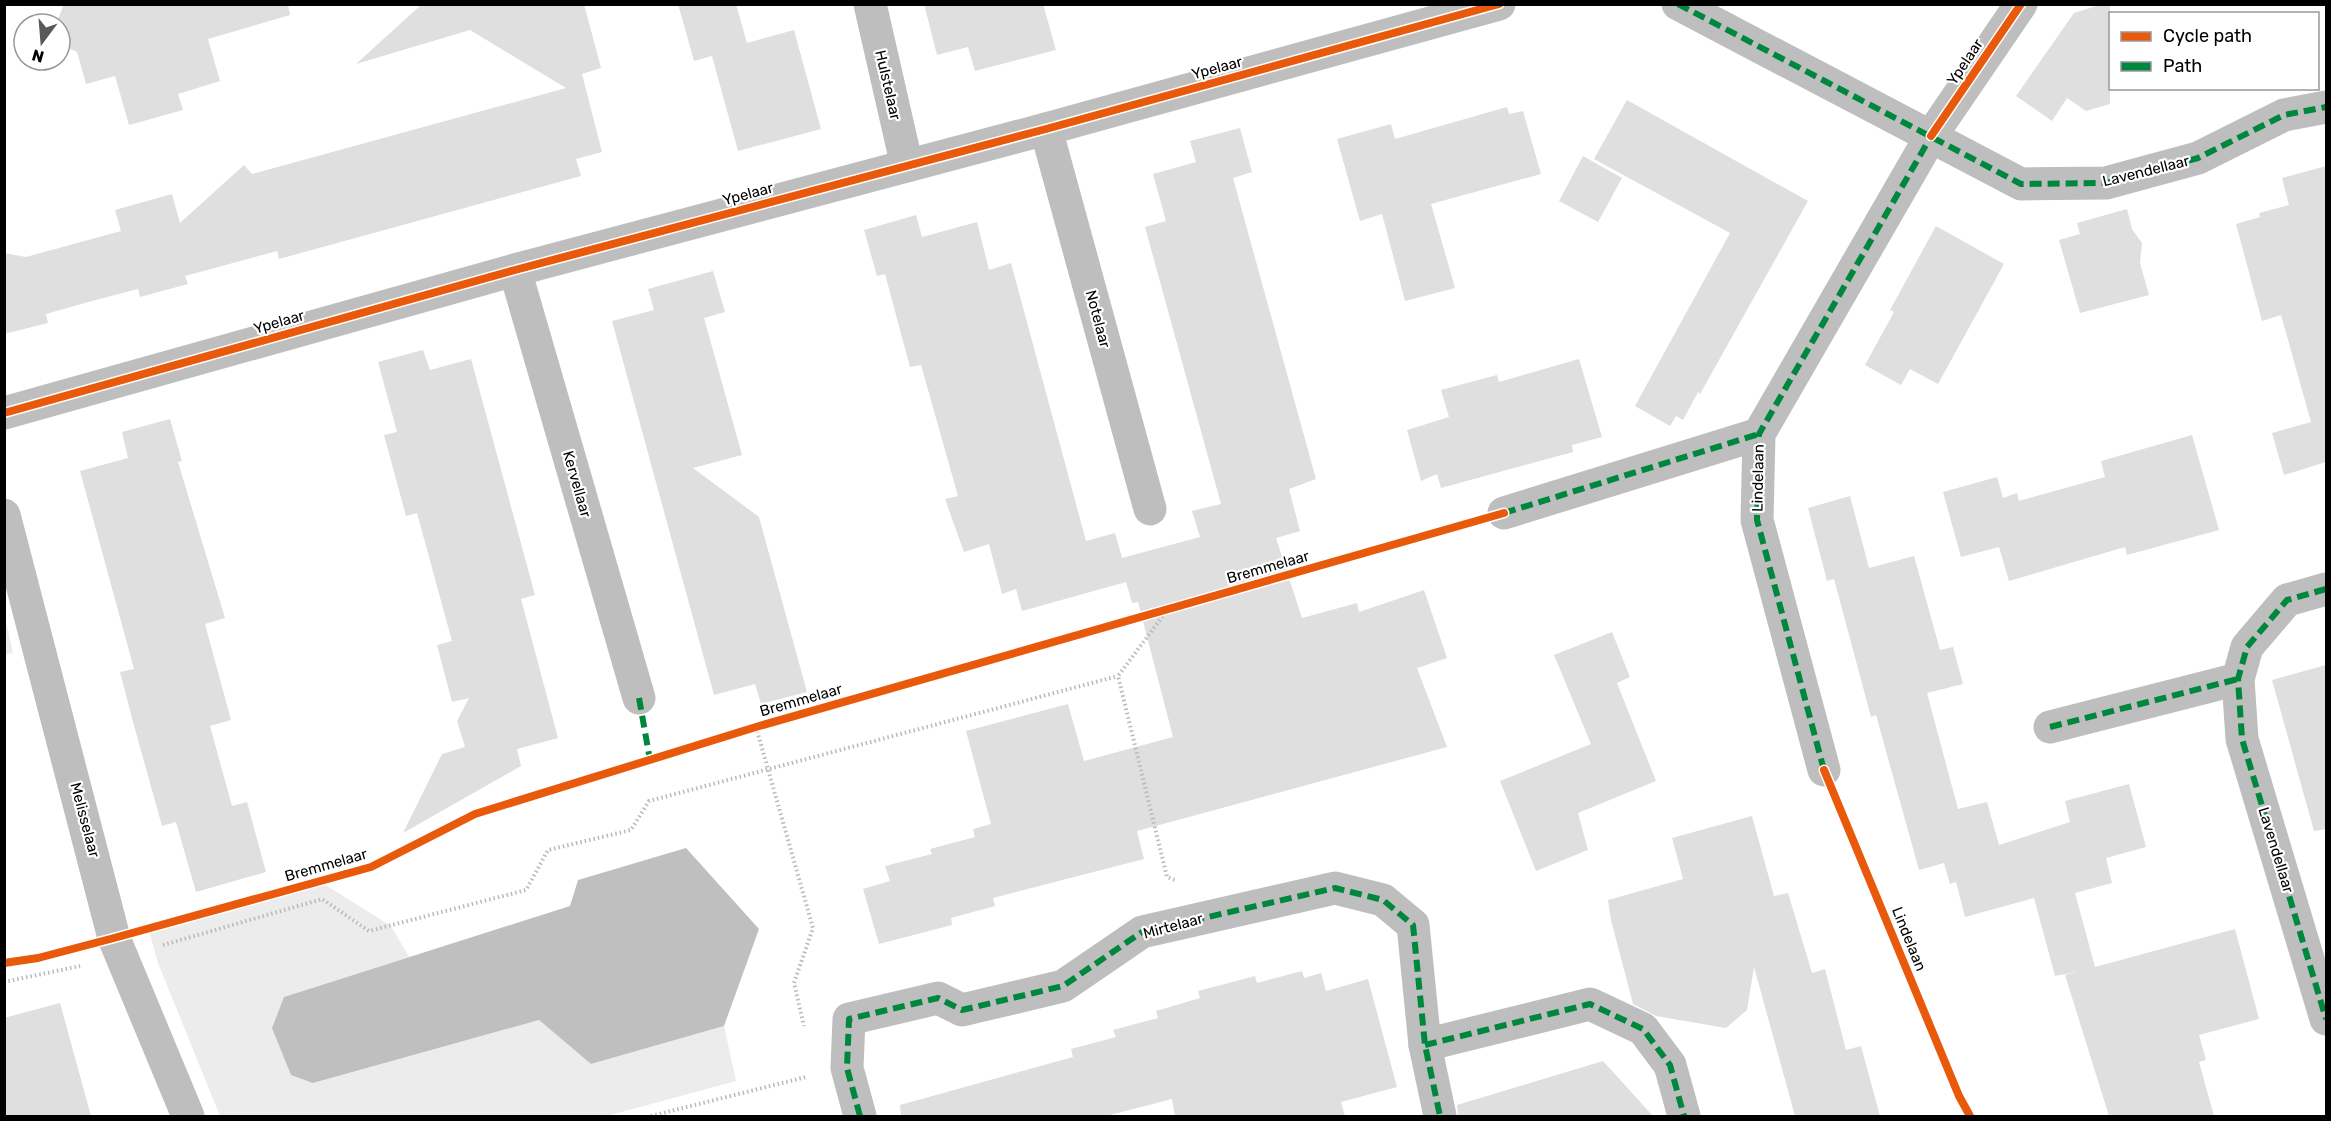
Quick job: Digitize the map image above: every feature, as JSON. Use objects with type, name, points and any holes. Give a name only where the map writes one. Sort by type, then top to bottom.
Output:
[{"type":"street","name":"Hulstelaar","points":[[870,4],[907,166]]},
{"type":"street","name":"Ypelaar","points":[[4,413],[515,270],[1046,129],[1499,4]]},
{"type":"street","points":[[1678,4],[1931,136]]},
{"type":"street","name":"Ypelaar","points":[[1931,136],[2021,4]]},
{"type":"street","name":"Lavendellaar","points":[[1931,136],[2021,184],[2106,183],[2198,158],[2284,115],[2326,107]]},
{"type":"street","name":"Notelaar","points":[[1046,129],[1150,509]]},
{"type":"street","name":"Lindelaan","points":[[1824,770],[1757,520],[1759,434],[1931,136]]},
{"type":"street","name":"Kervellaar","points":[[515,270],[639,698]]},
{"type":"street","points":[[1504,513],[1759,434]]},
{"type":"street","name":"Melisselaar","points":[[4,515],[114,938],[188,1116]]},
{"type":"street","name":"Lavendellaar","points":[[2326,589],[2288,600],[2247,647],[2238,679],[2242,739],[2326,1019]]},
{"type":"street","points":[[2050,727],[2238,679]]},
{"type":"street","name":"Mirtelaar","points":[[860,1116],[847,1068],[849,1020],[938,998],[962,1011],[1063,986],[1142,932],[1335,888],[1383,900],[1413,925],[1425,1045],[1440,1116]]},
{"type":"street","points":[[1425,1045],[1590,1004],[1643,1029],[1670,1065],[1684,1116]]},
{"type":"path","points":[[1157,613],[1180,606]]},
{"type":"path","points":[[4,982],[123,957],[322,899],[369,931],[526,890],[548,850],[631,830],[649,801],[1118,676],[1168,609]]},
{"type":"path","points":[[1118,676],[1167,877],[1193,888],[1206,917]]},
{"type":"path","points":[[756,728],[813,928],[794,983],[804,1029]]},
{"type":"path","points":[[651,1116],[847,1068]]},
{"type":"shaded area","points":[[4,613],[13,653],[5,655],[4,655]]},
{"type":"shaded area","points":[[686,848],[759,929],[724,1026],[591,1064],[539,1020],[313,1083],[291,1075],[272,1028],[284,997],[570,906],[578,880]]},
{"type":"shaded area","points":[[324,884],[391,926],[409,957],[284,997],[313,1083],[539,1020],[591,1064],[724,1026],[736,1081],[607,1116],[220,1116],[158,963],[149,931]]},
{"type":"building","points":[[64,4],[288,4],[290,15],[208,39],[220,81],[178,94],[183,110],[129,125],[115,76],[86,84],[77,52],[72,50],[72,12],[61,12]]},
{"type":"building","points":[[422,4],[584,4],[601,68],[582,74],[602,152],[576,159],[581,176],[279,259],[277,251],[185,276],[188,284],[140,297],[138,289],[92,301],[46,314],[48,323],[4,334],[4,253],[26,257],[121,231],[115,210],[172,194],[180,223],[244,165],[252,174],[566,88],[470,30],[356,64]]},
{"type":"building","points":[[678,4],[736,4],[747,43],[794,30],[821,129],[738,151],[712,56],[694,61]]},
{"type":"building","points":[[924,4],[1043,4],[1056,50],[975,71],[968,47],[937,55]]},
{"type":"building","points":[[2110,4],[2110,104],[2086,111],[2067,98],[2052,121],[2016,96],[2074,13]]},
{"type":"building","points":[[1627,100],[1808,201],[1700,394],[1698,392],[1683,420],[1676,416],[1670,426],[1635,406],[1730,233],[1594,159]]},
{"type":"building","points":[[1507,107],[1509,114],[1523,111],[1541,174],[1431,204],[1455,288],[1405,301],[1382,214],[1360,221],[1337,139],[1391,124],[1395,139]]},
{"type":"building","points":[[1240,128],[1252,172],[1233,178],[1316,479],[1289,489],[1300,531],[1276,538],[1302,618],[1357,603],[1359,612],[1424,590],[1447,658],[1417,668],[1447,747],[1137,831],[1144,859],[993,898],[995,906],[951,918],[952,925],[879,944],[863,889],[890,881],[885,866],[932,854],[930,849],[975,837],[973,829],[991,824],[966,731],[1068,704],[1084,761],[1173,737],[1138,602],[1132,603],[1126,582],[1022,611],[1016,589],[1002,594],[989,544],[964,552],[945,499],[958,496],[921,365],[910,367],[885,274],[877,276],[864,230],[916,215],[922,237],[977,222],[989,270],[1011,263],[1086,541],[1115,533],[1122,558],[1200,537],[1192,511],[1221,504],[1145,227],[1166,221],[1153,174],[1196,162],[1190,141]]},
{"type":"building","points":[[1583,156],[1622,178],[1598,222],[1559,201]]},
{"type":"building","points":[[2326,166],[2326,462],[2284,475],[2272,433],[2311,422],[2281,315],[2262,321],[2236,224],[2260,217],[2259,213],[2289,205],[2282,178]]},
{"type":"building","points":[[2127,209],[2132,229],[2142,243],[2140,263],[2149,295],[2080,313],[2059,240],[2080,234],[2077,223]]},
{"type":"building","points":[[1936,226],[2004,264],[1938,384],[1910,369],[1901,385],[1865,365],[1894,312],[1890,310]]},
{"type":"building","points":[[713,271],[725,312],[704,318],[742,455],[693,468],[759,517],[807,692],[761,704],[755,684],[714,695],[612,321],[654,310],[648,289]]},
{"type":"building","points":[[423,350],[430,370],[471,359],[535,595],[521,599],[558,738],[517,749],[521,766],[403,833],[442,754],[465,747],[457,721],[469,698],[452,702],[437,645],[452,641],[417,513],[406,516],[384,435],[397,432],[378,362]]},
{"type":"building","points":[[1579,359],[1602,437],[1572,445],[1573,452],[1441,488],[1437,474],[1421,481],[1407,430],[1449,417],[1441,390],[1497,375],[1499,382]]},
{"type":"building","points":[[170,419],[182,461],[178,462],[225,618],[205,624],[231,720],[210,726],[232,806],[247,802],[266,872],[196,892],[176,822],[162,826],[133,722],[120,672],[134,669],[80,471],[128,458],[122,432]]},
{"type":"building","points":[[2192,435],[2219,530],[2127,555],[2125,547],[2009,581],[1999,547],[1961,557],[1943,492],[1997,477],[2003,498],[2017,493],[2019,501],[2105,477],[2101,461]]},
{"type":"building","points":[[1850,496],[1869,568],[1914,556],[1940,650],[1953,647],[1963,684],[1927,693],[1958,809],[1987,802],[1999,845],[2070,822],[2065,801],[2129,784],[2146,847],[2106,858],[2112,883],[2075,893],[2095,967],[2235,929],[2259,1019],[2199,1035],[2206,1060],[2199,1062],[2214,1116],[2109,1116],[2065,975],[2076,972],[2055,976],[2034,898],[1965,917],[1956,882],[1950,884],[1944,863],[1919,870],[1876,715],[1871,717],[1834,579],[1827,581],[1808,508]]},
{"type":"building","points":[[1612,632],[1630,677],[1617,683],[1656,781],[1578,813],[1588,850],[1536,871],[1500,781],[1591,744],[1554,655]]},
{"type":"building","points":[[2326,665],[2326,829],[2314,831],[2272,680]]},
{"type":"building","points":[[1752,816],[1774,896],[1788,893],[1812,973],[1825,969],[1846,1050],[1861,1046],[1880,1116],[1795,1116],[1754,967],[1747,1010],[1726,1028],[1656,1016],[1633,1004],[1608,900],[1683,879],[1672,838]]},
{"type":"building","points":[[1302,971],[1304,978],[1321,973],[1326,991],[1368,979],[1397,1087],[1341,1102],[1345,1116],[1175,1116],[1172,1099],[1106,1116],[901,1116],[900,1105],[1073,1057],[1071,1049],[1116,1037],[1113,1030],[1158,1018],[1156,1011],[1200,998],[1198,991],[1255,976],[1257,983]]},
{"type":"building","points":[[60,1003],[91,1116],[4,1116],[4,1018]]},
{"type":"building","points":[[1603,1061],[1653,1116],[1458,1116],[1457,1105]]},
{"type":"marked path","points":[[1678,4],[2021,184],[2106,183],[2198,158],[2284,115],[2326,107]]},
{"type":"marked path","points":[[1824,770],[1757,520],[1759,434],[1933,133]]},
{"type":"marked path","points":[[1504,513],[1759,434]]},
{"type":"marked path","points":[[2326,589],[2287,600],[2247,647],[2238,679],[2242,739],[2326,1019]]},
{"type":"marked path","points":[[2050,727],[2238,679]]},
{"type":"marked path","points":[[639,698],[650,760]]},
{"type":"marked path","points":[[860,1116],[847,1068],[849,1019],[938,998],[962,1010],[1063,986],[1142,932],[1335,888],[1383,900],[1413,925],[1425,1045],[1440,1116]]},
{"type":"marked path","points":[[1425,1045],[1590,1004],[1643,1029],[1670,1065],[1684,1116]]},
{"type":"cycle path","points":[[4,413],[515,270],[1046,129],[1499,4]]},
{"type":"cycle path","points":[[1931,136],[2021,4]]},
{"type":"cycle path","name":"Bremmelaar","points":[[4,963],[38,958],[371,867],[475,814],[756,727],[1504,513]]},
{"type":"cycle path","points":[[1824,770],[1959,1096],[1970,1116]]}]
